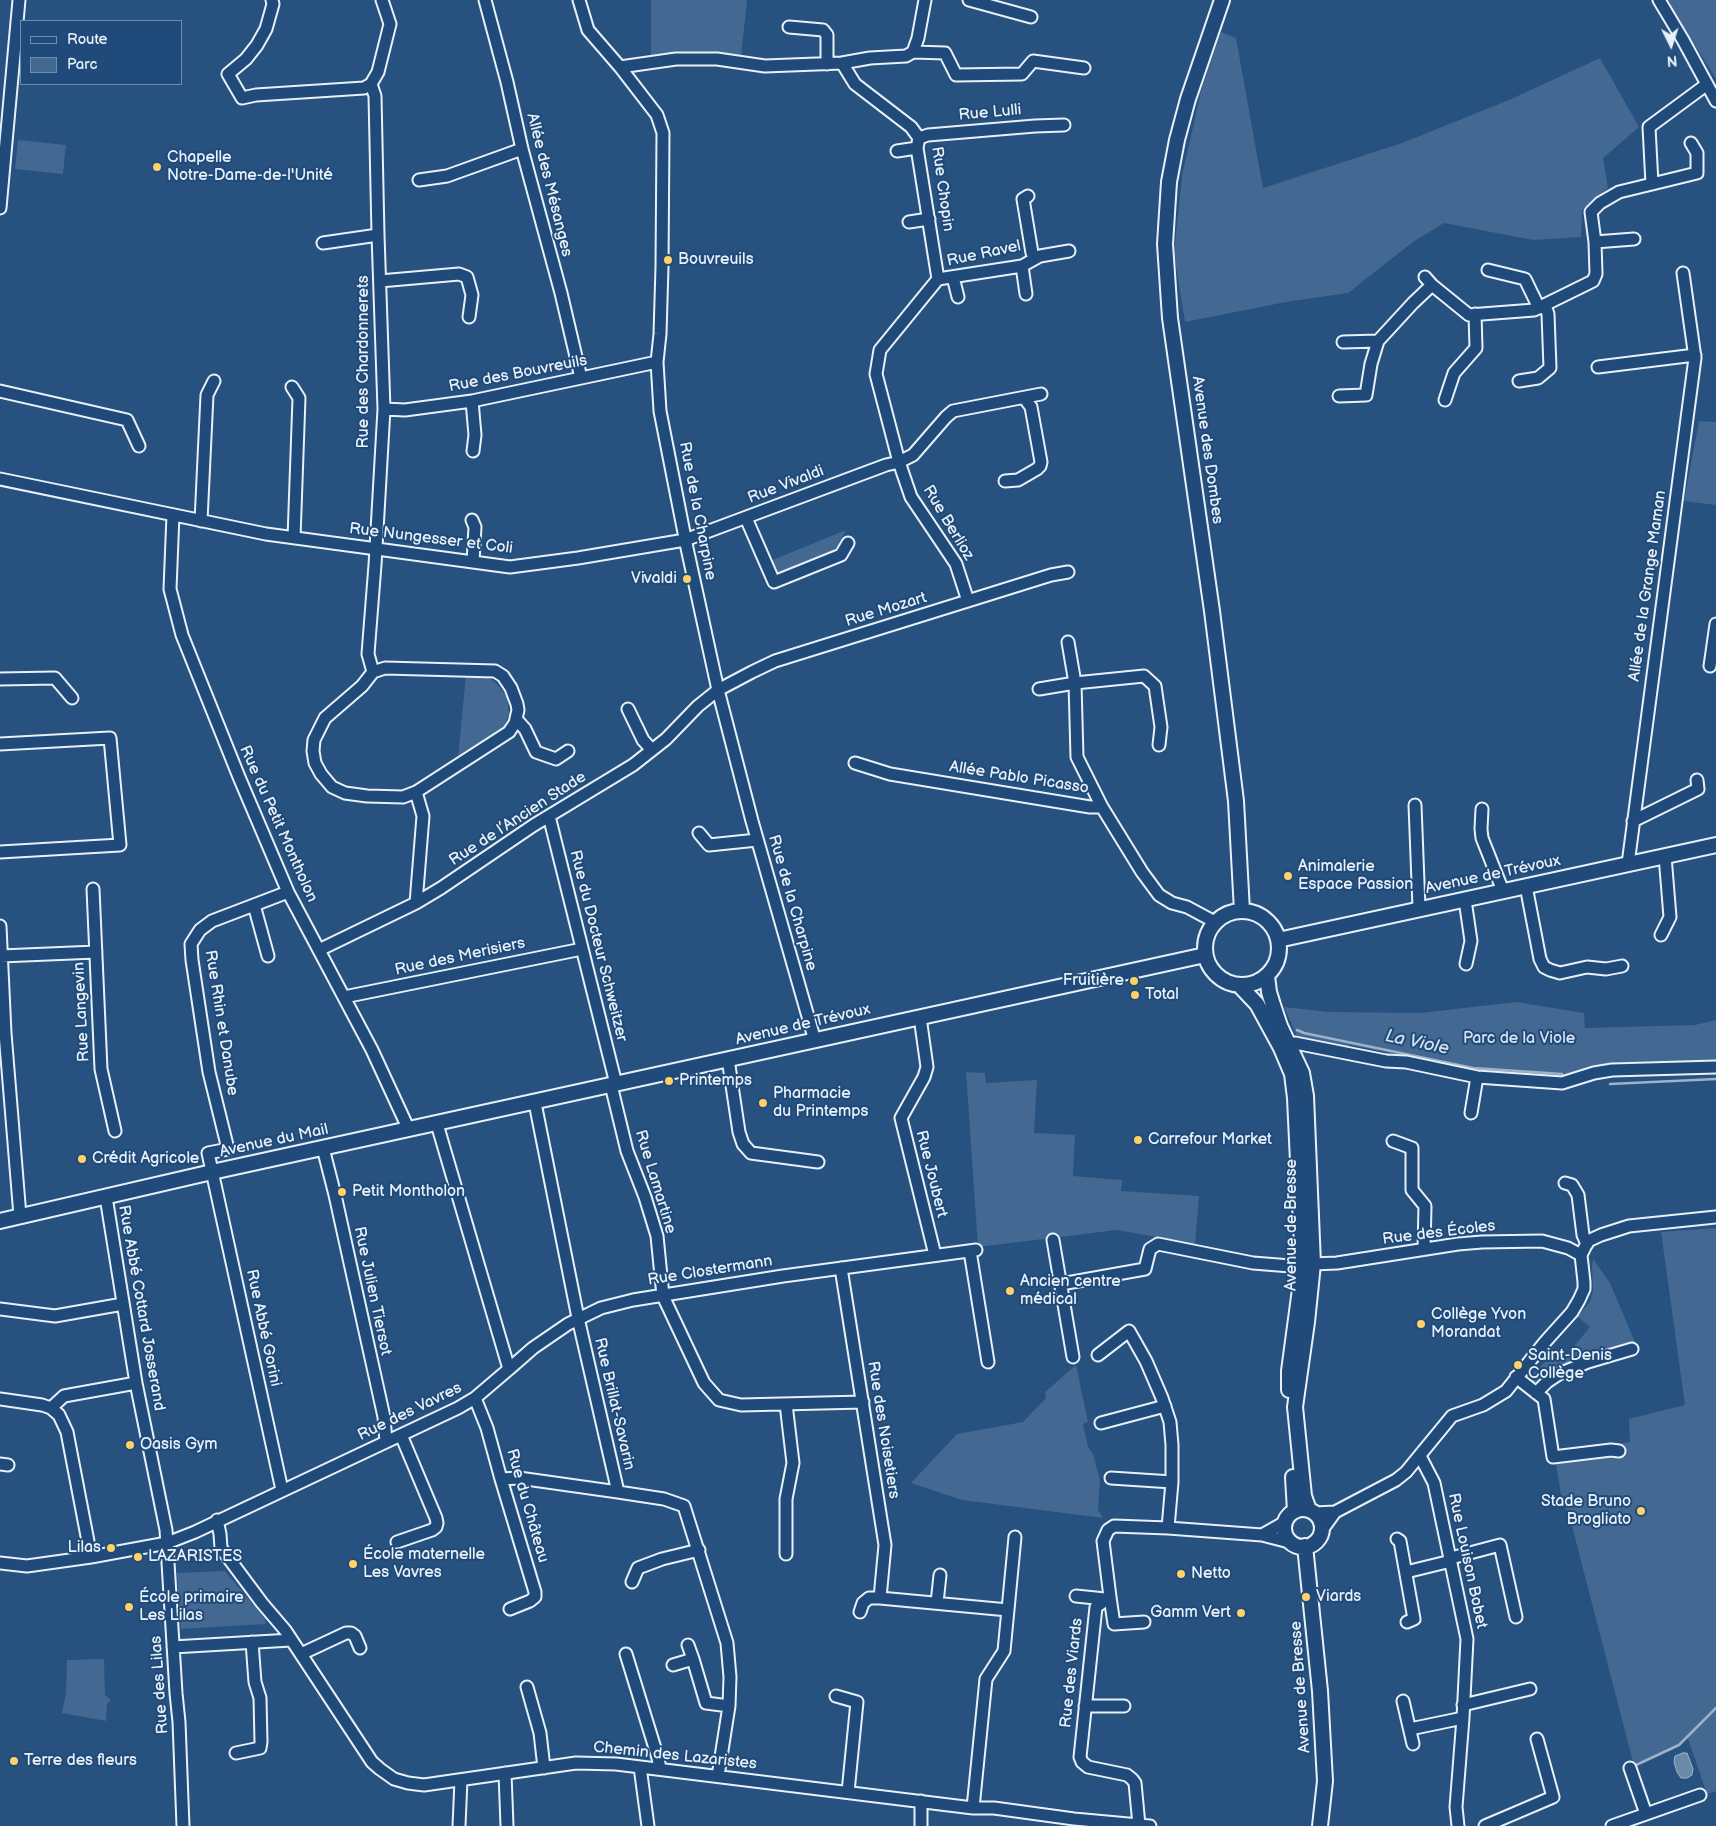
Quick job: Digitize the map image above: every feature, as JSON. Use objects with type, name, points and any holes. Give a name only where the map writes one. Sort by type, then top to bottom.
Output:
[{"type":"main road","name":"Avenue des Dombes","points":[[1222,0],[1188,99],[1177,140],[1169,182],[1165,244],[1170,318],[1212,611],[1236,801],[1242,911]]},
{"type":"main road","name":"Avenue de Trévoux","points":[[1278,940],[1418,908],[1466,900],[1716,846]]},
{"type":"main road","points":[[1242,911],[1261,917],[1274,931],[1278,940],[1277,959],[1267,976],[1259,981],[1239,985],[1222,979],[1214,973],[1205,955],[1206,938],[1215,922],[1232,913],[1242,911]]},
{"type":"main road","name":"Avenue de Trévoux","points":[[409,1130],[815,1041],[920,1016],[1205,955]]},
{"type":"main road","name":"Avenue de Bresse","points":[[1267,976],[1292,1074],[1308,1266],[1290,1371],[1288,1409],[1306,1511]]},
{"type":"main road","name":"Avenue de Bresse","points":[[1239,985],[1257,1004],[1285,1046]]},
{"type":"main road","name":"Avenue du Mail","points":[[0,1221],[212,1172],[409,1130]]},
{"type":"main road","points":[[1306,1511],[1321,1521],[1322,1530],[1314,1543],[1299,1545],[1286,1534],[1286,1522],[1291,1514],[1306,1511]]},
{"type":"main road","name":"Avenue de Bresse","points":[[1299,1545],[1318,1660],[1325,1781],[1320,1826]]},
{"type":"street","points":[[0,208],[3,138],[19,0]]},
{"type":"street","points":[[272,0],[273,4],[266,28],[257,45],[246,59],[228,74],[242,98],[256,95],[364,88],[372,84],[378,72],[390,24],[382,0]]},
{"type":"street","name":"Allée des Mésanges","points":[[485,0],[507,82],[522,149],[561,293],[581,378]]},
{"type":"street","name":"Rue de la Charpine","points":[[579,0],[588,30],[620,67],[657,116],[663,132],[660,334],[656,362],[660,411],[685,540],[718,690],[757,840],[815,1041]]},
{"type":"street","points":[[620,67],[676,59],[717,59],[765,66],[842,63],[870,58],[906,56],[912,52],[918,38],[925,0]]},
{"type":"street","points":[[970,0],[1031,18]]},
{"type":"street","points":[[1659,0],[1716,100]]},
{"type":"street","points":[[789,27],[823,30],[827,35],[827,64]]},
{"type":"street","points":[[912,52],[945,53],[956,75],[1022,74],[1033,60],[1084,68]]},
{"type":"street","name":"Rue Chopin","points":[[842,63],[855,84],[911,127],[918,143],[938,280]]},
{"type":"street","name":"Rue des Chardonnerets","points":[[372,84],[375,96],[384,409],[368,654],[373,672]]},
{"type":"street","points":[[1652,184],[1650,127],[1706,85]]},
{"type":"street","name":"Rue Lulli","points":[[897,151],[918,143],[928,134],[1035,126],[1064,126]]},
{"type":"street","points":[[1339,396],[1366,395],[1371,364],[1378,341],[1413,303],[1429,281],[1469,315],[1534,310],[1593,281],[1596,274],[1595,242],[1591,212],[1600,203],[1619,192],[1697,173],[1697,153],[1691,143]]},
{"type":"street","points":[[419,180],[448,176],[522,149]]},
{"type":"street","name":"Rue Ravel","points":[[1028,196],[1023,200],[1032,253],[1036,258]]},
{"type":"street","points":[[909,222],[929,219]]},
{"type":"street","points":[[323,243],[378,235]]},
{"type":"street","points":[[1595,242],[1634,239]]},
{"type":"street","name":"Rue Ravel","points":[[938,280],[1022,266],[1036,258],[1069,251]]},
{"type":"street","points":[[1022,266],[1026,294]]},
{"type":"street","points":[[1488,270],[1525,279],[1548,314],[1550,368],[1538,378],[1519,380]]},
{"type":"street","name":"Allée de la Grange Maman","points":[[1628,864],[1695,356],[1683,273]]},
{"type":"street","points":[[380,280],[459,274],[467,277],[472,296],[469,317]]},
{"type":"street","points":[[953,277],[958,297]]},
{"type":"street","points":[[899,462],[876,374],[880,350],[938,280]]},
{"type":"street","points":[[1445,400],[1454,373],[1476,348],[1475,314]]},
{"type":"street","points":[[1343,342],[1378,341]]},
{"type":"street","points":[[1598,367],[1695,356]]},
{"type":"street","name":"Rue des Bouvreuils","points":[[384,409],[405,410],[472,402],[656,362]]},
{"type":"street","points":[[201,521],[207,395],[214,381]]},
{"type":"street","points":[[292,387],[299,398],[294,538]]},
{"type":"street","points":[[0,391],[127,420],[138,446]]},
{"type":"street","name":"Rue Vivaldi","points":[[685,540],[886,465],[899,462],[913,455],[953,411],[1041,394]]},
{"type":"street","points":[[1005,481],[1018,480],[1037,469],[1041,462],[1031,407],[1025,399],[1021,398]]},
{"type":"street","points":[[472,402],[473,451]]},
{"type":"street","name":"Rue Berlioz","points":[[899,462],[911,497],[956,564],[968,601]]},
{"type":"street","name":"Rue Nungesser et Coli","points":[[0,480],[294,538],[510,567],[685,540]]},
{"type":"street","name":"Rue du Petit Montholon","points":[[173,515],[170,589],[182,635],[235,769],[288,892],[372,1050],[409,1130]]},
{"type":"street","points":[[746,518],[774,582],[841,555],[848,543]]},
{"type":"street","points":[[472,520],[475,527],[473,562]]},
{"type":"street","name":"Rue Mozart","points":[[718,690],[775,662],[1051,575],[1068,572]]},
{"type":"street","points":[[1710,666],[1716,624]]},
{"type":"street","points":[[1068,642],[1076,683],[1077,757],[1102,807]]},
{"type":"street","points":[[385,668],[495,671],[502,676],[511,688],[518,710],[516,719],[509,732],[416,792],[402,796],[367,796],[345,793],[332,787],[315,763],[314,740],[325,718],[362,686],[373,672],[385,668]]},
{"type":"street","points":[[1039,689],[1144,676],[1155,686],[1161,727],[1159,745]]},
{"type":"street","points":[[0,680],[55,678],[72,698]]},
{"type":"street","name":"Rue de l’Ancien Stade","points":[[319,950],[416,903],[549,816],[633,764],[652,750],[718,690]]},
{"type":"street","points":[[628,709],[643,740],[652,750]]},
{"type":"street","points":[[516,719],[525,729],[536,752],[556,759],[568,751]]},
{"type":"street","points":[[0,744],[110,738],[120,845],[0,852]]},
{"type":"street","name":"Allée Pablo Picasso","points":[[854,763],[890,774],[1102,807],[1142,872],[1159,895],[1172,903],[1187,907],[1215,922]]},
{"type":"street","points":[[1633,821],[1698,789],[1697,780]]},
{"type":"street","points":[[416,792],[423,816],[416,903]]},
{"type":"street","points":[[1415,805],[1418,908]]},
{"type":"street","points":[[1482,809],[1482,838],[1503,891]]},
{"type":"street","name":"Rue du Docteur Schweitzer","points":[[549,816],[613,1085]]},
{"type":"street","points":[[699,833],[709,845],[757,840]]},
{"type":"street","points":[[1661,936],[1670,917],[1665,856]]},
{"type":"street","points":[[1526,886],[1540,959],[1544,967],[1560,973],[1587,967],[1606,969],[1622,966]]},
{"type":"street","name":"Rue Langevin","points":[[93,889],[101,1068],[115,1131]]},
{"type":"street","name":"Rue Rhin et Danube","points":[[212,1172],[208,1153],[228,1149],[209,1072],[192,960],[192,944],[200,930],[212,921],[288,892]]},
{"type":"street","points":[[1466,900],[1471,941],[1466,964]]},
{"type":"street","points":[[254,905],[268,956]]},
{"type":"street","points":[[0,926],[3,1033],[20,1216]]},
{"type":"street","name":"Rue des Merisiers","points":[[344,997],[582,949]]},
{"type":"street","points":[[2,956],[96,952]]},
{"type":"street","name":"Rue Joubert","points":[[920,1016],[927,1067],[924,1077],[901,1118],[935,1255]]},
{"type":"street","points":[[1285,1046],[1295,1043],[1386,1062],[1406,1062],[1477,1077],[1562,1083],[1594,1073],[1612,1070],[1716,1067]]},
{"type":"street","points":[[728,1059],[739,1132],[743,1144],[750,1153],[818,1162]]},
{"type":"street","points":[[1471,1113],[1477,1077]]},
{"type":"street","name":"Rue Lamartine","points":[[613,1085],[627,1151],[646,1196],[657,1236],[663,1296],[704,1383],[719,1400],[741,1405],[862,1402]]},
{"type":"street","name":"Rue Brillat-Savarin","points":[[535,1103],[578,1318],[618,1492],[664,1499],[684,1506],[727,1643],[730,1677],[729,1706],[718,1776]]},
{"type":"street","points":[[437,1124],[509,1369]]},
{"type":"street","points":[[1393,1141],[1412,1148],[1412,1190],[1425,1206],[1424,1249]]},
{"type":"street","name":"Rue Julien Tiersot","points":[[323,1148],[384,1417],[386,1442]]},
{"type":"street","name":"Rue Abbé Gorini","points":[[212,1172],[282,1490]]},
{"type":"street","points":[[1565,1183],[1572,1185],[1578,1195],[1583,1235],[1587,1244]]},
{"type":"street","name":"Rue Abbé Cottard Josserand","points":[[106,1197],[136,1383],[167,1542]]},
{"type":"street","points":[[1322,1530],[1335,1512],[1396,1480],[1406,1472],[1452,1416],[1483,1406],[1506,1391],[1572,1312],[1579,1300],[1584,1289],[1581,1255],[1587,1244],[1601,1235],[1629,1226],[1716,1216]]},
{"type":"street","points":[[1053,1240],[1073,1357]]},
{"type":"street","name":"Rue des Écoles","points":[[1061,1284],[1145,1269],[1150,1249],[1158,1244],[1253,1263],[1308,1266],[1458,1244],[1542,1241],[1568,1248],[1581,1255]]},
{"type":"street","name":"Rue Clostermann","points":[[509,1369],[533,1348],[578,1318],[609,1306],[633,1300],[841,1268],[973,1251],[988,1362]]},
{"type":"street","name":"Rue des Noisetiers","points":[[841,1268],[885,1545],[880,1598]]},
{"type":"street","points":[[0,1309],[55,1316],[123,1304]]},
{"type":"street","points":[[1098,1356],[1129,1331],[1146,1361],[1170,1422],[1172,1482],[1168,1528]]},
{"type":"street","points":[[1536,1393],[1559,1374],[1588,1362],[1632,1349]]},
{"type":"street","name":"Rue des Vavres","points":[[0,1562],[27,1566],[91,1557],[167,1542],[195,1532],[458,1408],[475,1398],[509,1369]]},
{"type":"street","points":[[1516,1377],[1544,1399],[1553,1457],[1611,1450],[1619,1451]]},
{"type":"street","points":[[51,1408],[64,1396],[136,1383]]},
{"type":"street","name":"Rue du Château","points":[[475,1398],[484,1417],[535,1592],[534,1597],[530,1601],[510,1609]]},
{"type":"street","points":[[0,1399],[42,1405],[51,1408],[60,1415],[66,1432],[91,1557]]},
{"type":"street","points":[[786,1404],[793,1463],[786,1499],[786,1554]]},
{"type":"street","points":[[1101,1423],[1164,1406]]},
{"type":"street","points":[[397,1542],[432,1530],[436,1527],[437,1523],[401,1435]]},
{"type":"street","name":"Rue Louison Bobet","points":[[1420,1456],[1434,1484],[1467,1639],[1456,1807],[1458,1826]]},
{"type":"street","points":[[501,1479],[518,1478],[618,1492]]},
{"type":"street","points":[[1111,1478],[1172,1482]]},
{"type":"street","points":[[1306,1511],[1335,1512]]},
{"type":"street","name":"Chemin des Lazaristes","points":[[217,1520],[221,1548],[285,1630],[364,1751],[380,1770],[394,1779],[424,1785],[576,1763],[596,1763],[660,1769],[973,1808],[994,1808],[1074,1819],[1144,1825]]},
{"type":"street","points":[[1262,1535],[1286,1522]]},
{"type":"street","points":[[1144,1622],[1114,1624],[1107,1598],[1103,1541],[1108,1530],[1114,1526],[1262,1535],[1299,1545]]},
{"type":"street","points":[[973,1808],[986,1680],[1004,1651],[1015,1537]]},
{"type":"street","points":[[1397,1539],[1400,1541],[1414,1619],[1407,1622]]},
{"type":"street","name":"Rue des Lilas","points":[[167,1542],[179,1722],[183,1826]]},
{"type":"street","points":[[1406,1572],[1500,1545],[1516,1617]]},
{"type":"street","points":[[632,1582],[638,1568],[662,1559],[698,1550]]},
{"type":"street","points":[[937,1603],[940,1576]]},
{"type":"street","points":[[1076,1596],[1107,1598]]},
{"type":"street","points":[[860,1612],[863,1603],[869,1598],[1008,1610]]},
{"type":"street","name":"Rue des Viards","points":[[1107,1598],[1096,1607],[1080,1757],[1088,1768],[1127,1775],[1132,1779],[1135,1783],[1144,1825]]},
{"type":"street","points":[[301,1654],[346,1633],[355,1636],[360,1648]]},
{"type":"street","points":[[173,1647],[291,1640]]},
{"type":"street","points":[[236,1753],[256,1750],[260,1748],[261,1742],[260,1698],[255,1682],[252,1642]]},
{"type":"street","points":[[688,1644],[706,1702],[729,1706]]},
{"type":"street","points":[[626,1654],[660,1769]]},
{"type":"street","points":[[673,1665],[693,1659]]},
{"type":"street","points":[[527,1687],[540,1733],[544,1768]]},
{"type":"street","points":[[1463,1705],[1530,1689]]},
{"type":"street","points":[[836,1696],[857,1702],[848,1792]]},
{"type":"street","points":[[1403,1701],[1413,1744]]},
{"type":"street","points":[[1085,1706],[1124,1706]]},
{"type":"street","points":[[1410,1729],[1463,1718]]},
{"type":"street","points":[[1485,1826],[1552,1797],[1537,1739]]},
{"type":"street","points":[[640,1767],[648,1826]]},
{"type":"street","points":[[1630,1768],[1646,1814]]},
{"type":"street","points":[[505,1773],[507,1826]]},
{"type":"street","points":[[459,1826],[461,1780]]},
{"type":"street","points":[[1612,1826],[1700,1795]]},
{"type":"street","points":[[921,1801],[921,1826]]},
{"type":"green space","points":[[651,0],[747,0],[741,57],[697,53],[651,55]]},
{"type":"green space","points":[[1668,0],[1716,0],[1716,79],[1672,8]]},
{"type":"green space","points":[[1221,32],[1236,38],[1263,188],[1402,143],[1509,100],[1600,58],[1639,127],[1603,158],[1608,188],[1582,211],[1581,237],[1533,240],[1444,223],[1413,242],[1348,293],[1286,302],[1185,322],[1174,254],[1182,176],[1201,91]]},
{"type":"green space","points":[[18,140],[66,145],[63,174],[15,169]]},
{"type":"green space","points":[[1699,421],[1716,422],[1716,505],[1684,501]]},
{"type":"green space","points":[[846,530],[832,555],[783,575],[776,575],[770,561]]},
{"type":"green space","points":[[466,674],[486,676],[497,684],[507,697],[509,714],[504,727],[458,758]]},
{"type":"green space","name":"Parc de la Viole","points":[[1516,1002],[1584,1013],[1585,1028],[1695,1025],[1716,1020],[1716,1062],[1609,1064],[1558,1077],[1478,1071],[1297,1036],[1284,1007],[1329,1012],[1421,1013]]},
{"type":"green space","points":[[966,1072],[985,1073],[986,1083],[1037,1080],[1034,1133],[1075,1135],[1073,1176],[1122,1180],[1121,1191],[1199,1196],[1195,1244],[1117,1230],[978,1247]]},
{"type":"green space","name":"Stade Bruno Brogliato","points":[[1716,1228],[1716,1791],[1707,1794],[1687,1736],[1681,1745],[1634,1766],[1572,1526],[1561,1495],[1556,1464],[1563,1459],[1608,1445],[1630,1442],[1629,1419],[1685,1405],[1661,1232]]},
{"type":"green space","points":[[1593,1259],[1610,1283],[1635,1342],[1573,1364],[1545,1379],[1533,1383],[1528,1379],[1556,1351],[1565,1357],[1590,1327],[1577,1316],[1590,1302],[1593,1290]]},
{"type":"green space","points":[[1076,1365],[1088,1422],[1083,1424],[1088,1447],[1093,1454],[1100,1480],[1098,1510],[1103,1518],[962,1500],[911,1483],[957,1434],[1023,1422],[1046,1398],[1045,1392]]},
{"type":"green space","points":[[225,1571],[265,1619],[266,1624],[181,1629],[177,1573]]},
{"type":"green space","points":[[104,1659],[105,1695],[111,1700],[107,1704],[106,1721],[62,1713],[66,1693],[67,1660]]},
{"type":"shaded area","points":[[1687,1753],[1693,1769],[1692,1775],[1687,1778],[1681,1778],[1674,1762],[1675,1756]]},
{"type":"waterway","name":"La Viole","points":[[1297,1030],[1473,1068],[1562,1074]]},
{"type":"waterway","name":"La Viole","points":[[1610,1084],[1716,1079]]},
{"type":"waterway","points":[[1634,1766],[1679,1745],[1716,1708]]},
{"type":"place","name":"Chapelle Notre-Dame-de-l'Unité","points":[[157,167]]},
{"type":"place","name":"Bouvreuils","points":[[668,260]]},
{"type":"place","name":"Vivaldi","points":[[687,579]]},
{"type":"place","name":"Animalerie Espace Passion","points":[[1288,876]]},
{"type":"place","name":"Fruitière","points":[[1134,981]]},
{"type":"place","name":"Total","points":[[1135,995]]},
{"type":"place","name":"Printemps","points":[[669,1081]]},
{"type":"place","name":"Pharmacie du Printemps","points":[[763,1103]]},
{"type":"place","name":"Carrefour Market","points":[[1138,1140]]},
{"type":"place","name":"Crédit Agricole","points":[[82,1159]]},
{"type":"place","name":"Petit Montholon","points":[[342,1192]]},
{"type":"place","name":"Ancien centre médical","points":[[1010,1291]]},
{"type":"place","name":"Collège Yvon Morandat","points":[[1421,1324]]},
{"type":"place","name":"Saint-Denis Collège","points":[[1518,1365]]},
{"type":"place","name":"Oasis Gym","points":[[130,1445]]},
{"type":"place","name":"Stade Bruno Brogliato","points":[[1641,1511]]},
{"type":"place","name":"Lilas","points":[[111,1548]]},
{"type":"place","name":"LAZARISTES","points":[[138,1557]]},
{"type":"place","name":"École maternelle Les Vavres","points":[[353,1564]]},
{"type":"place","name":"Netto","points":[[1181,1574]]},
{"type":"place","name":"Viards","points":[[1306,1597]]},
{"type":"place","name":"École primaire Les Lilas","points":[[129,1607]]},
{"type":"place","name":"Gamm Vert","points":[[1241,1613]]},
{"type":"place","name":"Terre des fleurs","points":[[14,1761]]}]
